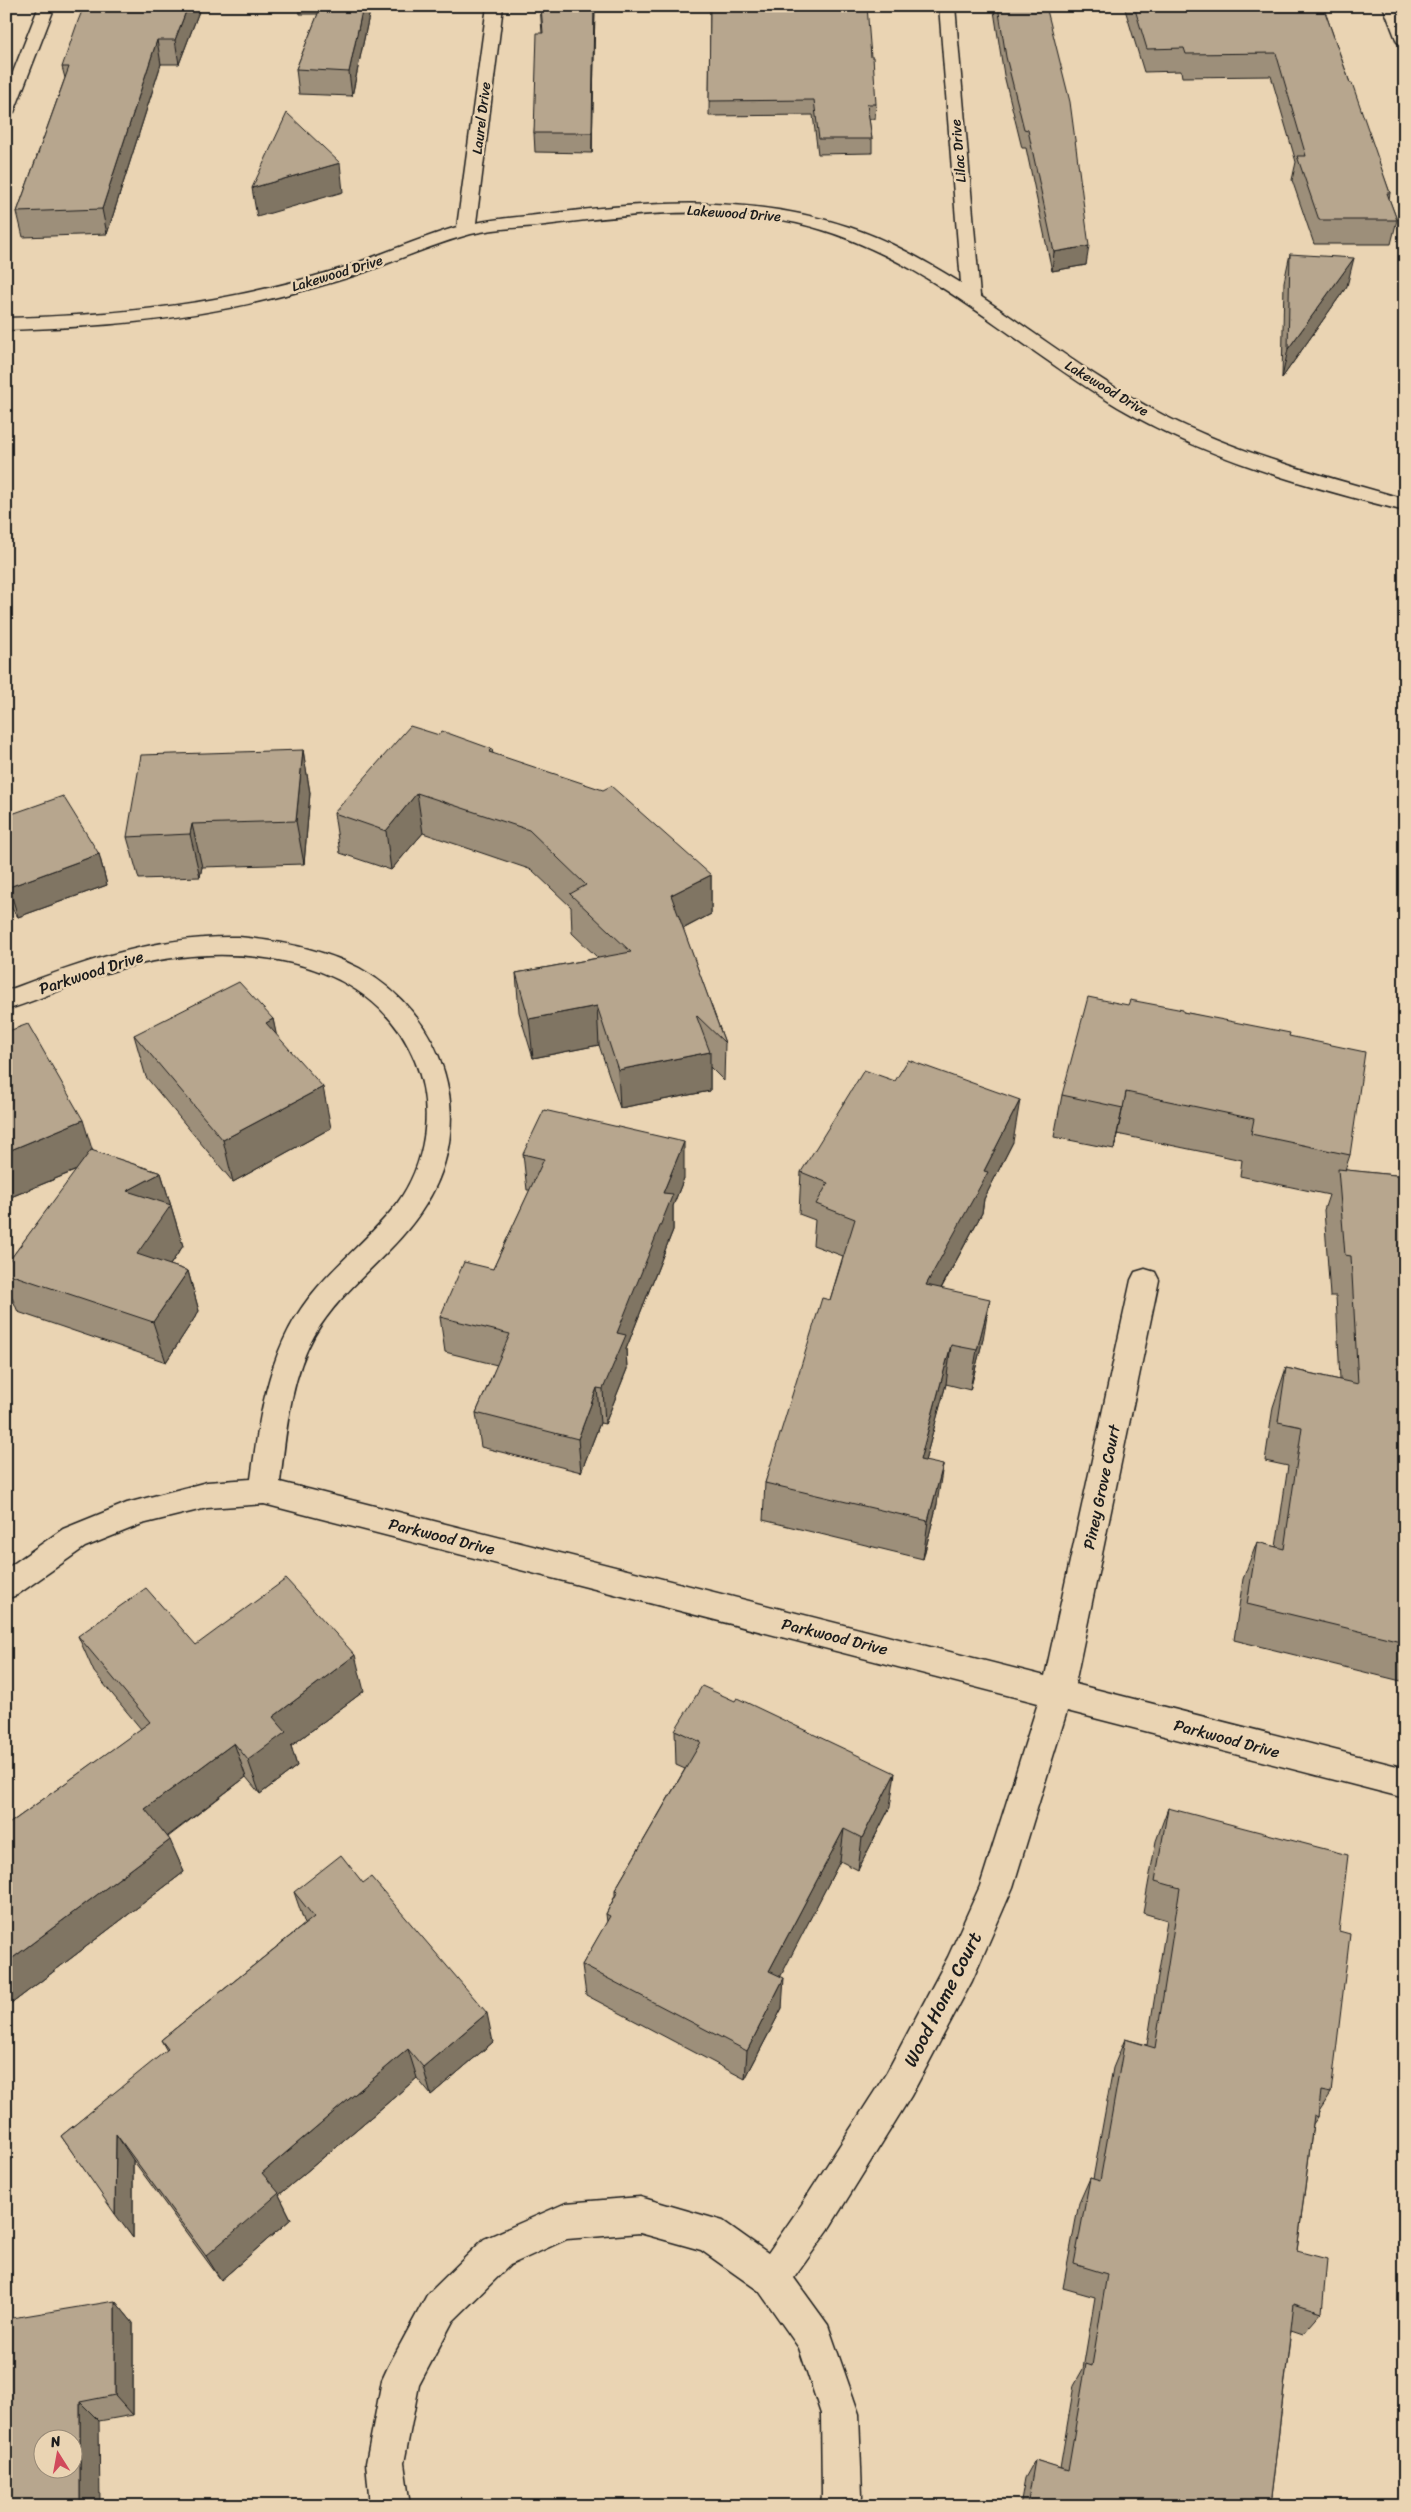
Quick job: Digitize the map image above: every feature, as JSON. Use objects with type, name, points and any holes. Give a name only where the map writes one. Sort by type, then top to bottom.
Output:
[{"type":"street","points":[[6,112],[47,6]]},
{"type":"street","name":"Laurel Drive","points":[[466,230],[495,6]]},
{"type":"street","name":"Lilac Drive","points":[[947,6],[971,296]]},
{"type":"street","points":[[1391,6],[1405,42]]},
{"type":"street","name":"Lakewood Drive","points":[[6,324],[104,321],[184,311],[249,299],[343,273],[466,230],[605,213],[697,208],[756,211],[797,218],[865,238],[971,296],[1027,339],[1127,404],[1220,449],[1292,474],[1405,504]]},
{"type":"street","name":"Parkwood Drive","points":[[6,1001],[98,966],[149,952],[209,946],[264,947],[308,958],[352,975],[390,1003],[417,1037],[433,1071],[439,1108],[435,1150],[417,1196],[384,1238],[340,1279],[313,1314],[293,1350],[274,1412],[264,1491]]},
{"type":"street","name":"Piney Grove Court","points":[[1057,1693],[1145,1280]]},
{"type":"street","name":"Parkwood Drive","points":[[6,1586],[74,1538],[138,1512],[208,1495],[264,1491],[1405,1783]]},
{"type":"street","name":"Wood Home Court","points":[[772,2278],[815,2217],[899,2084],[960,1969],[996,1887],[1057,1693]]},
{"type":"street","points":[[390,2506],[385,2463],[402,2380],[440,2308],[497,2252],[566,2221],[640,2215],[710,2234],[772,2278],[816,2338],[840,2414],[842,2496],[840,2506]]},
{"type":"building","points":[[84,6],[188,6],[175,40],[157,40],[102,209],[17,212],[69,67],[62,67]]},
{"type":"building","points":[[321,6],[363,6],[349,72],[296,69]]},
{"type":"building","points":[[541,6],[594,6],[592,133],[534,133],[537,33],[543,33]]},
{"type":"building","points":[[710,6],[867,6],[876,104],[867,104],[872,139],[819,139],[814,100],[709,101]]},
{"type":"building","points":[[998,6],[1046,6],[1070,102],[1089,246],[1054,252],[1028,130],[1024,129],[1006,57]]},
{"type":"building","points":[[1134,6],[1323,6],[1350,83],[1352,83],[1390,193],[1387,193],[1397,220],[1319,220],[1297,156],[1306,156],[1276,53],[1186,54],[1184,48],[1147,49]]},
{"type":"building","points":[[287,113],[340,163],[252,188]]},
{"type":"building","points":[[1290,254],[1354,258],[1288,349]]},
{"type":"building","points":[[410,726],[439,735],[442,731],[492,749],[489,752],[603,790],[611,786],[711,875],[671,895],[725,1043],[696,1015],[710,1052],[618,1070],[597,1006],[529,1019],[516,973],[631,952],[570,894],[586,885],[529,830],[417,793],[386,831],[334,813]]},
{"type":"building","points":[[303,750],[296,821],[192,824],[190,834],[127,837],[141,755]]},
{"type":"building","points":[[63,796],[99,854],[9,887],[6,884],[6,816]]},
{"type":"building","points":[[239,982],[273,1019],[266,1023],[323,1087],[223,1140],[134,1035]]},
{"type":"building","points":[[1088,997],[1128,1005],[1130,1000],[1183,1010],[1183,1012],[1290,1033],[1289,1036],[1365,1052],[1350,1155],[1251,1134],[1254,1119],[1126,1092],[1123,1108],[1062,1095]]},
{"type":"building","points":[[28,1024],[83,1120],[6,1152],[6,1032]]},
{"type":"building","points":[[908,1060],[1020,1100],[984,1171],[988,1172],[926,1285],[990,1299],[977,1350],[951,1345],[920,1460],[943,1465],[928,1521],[765,1483],[822,1298],[830,1300],[855,1219],[816,1204],[828,1183],[801,1172],[864,1070],[895,1081]]},
{"type":"building","points":[[544,1110],[684,1142],[663,1193],[673,1194],[617,1333],[626,1335],[603,1389],[597,1388],[578,1439],[476,1413],[510,1334],[440,1317],[464,1262],[493,1269],[544,1159],[523,1154]]},
{"type":"building","points":[[91,1150],[161,1173],[127,1191],[171,1205],[137,1254],[188,1271],[153,1322],[6,1273],[6,1265]]},
{"type":"building","points":[[1338,1169],[1405,1176],[1405,1642],[1247,1604],[1257,1542],[1284,1549],[1302,1427],[1278,1422],[1286,1368],[1358,1384],[1351,1256],[1345,1255]]},
{"type":"building","points":[[286,1579],[355,1655],[273,1717],[286,1732],[248,1760],[234,1743],[145,1809],[170,1840],[6,1963],[6,1826],[150,1722],[78,1636],[146,1588],[196,1645]]},
{"type":"building","points":[[702,1686],[735,1701],[737,1698],[895,1773],[862,1838],[844,1829],[769,1971],[784,1978],[747,2051],[582,1965],[610,1916],[606,1914],[618,1891],[615,1890],[701,1742],[675,1730]]},
{"type":"building","points":[[1168,1808],[1348,1855],[1339,1931],[1350,1934],[1331,2093],[1321,2091],[1318,2117],[1314,2115],[1297,2251],[1327,2259],[1322,2312],[1294,2303],[1270,2506],[1027,2506],[1035,2460],[1068,2470],[1086,2364],[1092,2366],[1107,2274],[1074,2264],[1090,2178],[1100,2181],[1125,2039],[1155,2048],[1180,1888],[1155,1881]]},
{"type":"building","points":[[341,1855],[363,1883],[371,1877],[487,2013],[423,2067],[408,2049],[262,2173],[279,2193],[206,2256],[116,2134],[115,2214],[61,2136],[168,2049],[161,2040],[314,1917],[294,1892]]},
{"type":"building","points":[[115,2301],[115,2395],[80,2402],[80,2430],[32,2430],[32,2480],[80,2480],[80,2505],[86,2504],[86,2506],[6,2506],[6,2319]]}]
